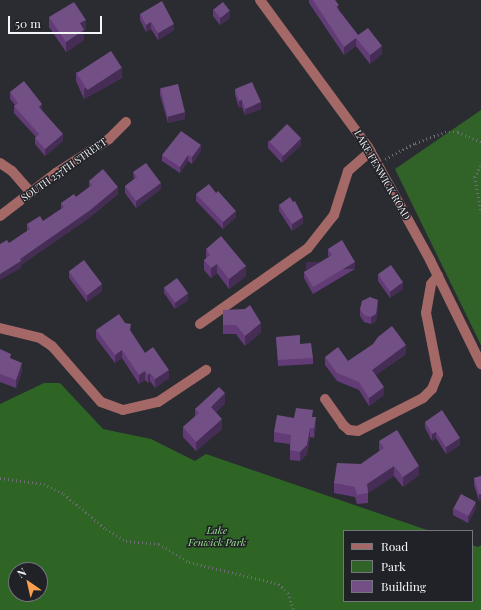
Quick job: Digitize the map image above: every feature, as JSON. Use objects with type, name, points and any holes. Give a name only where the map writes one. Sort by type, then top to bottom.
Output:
[{"type":"street","name":"LAKE FENWICK ROAD","points":[[260,0],[331,92],[371,151],[438,276],[481,364]]},
{"type":"street","name":"SOUTH 257TH STREET","points":[[0,216],[30,192],[109,139],[126,122]]},
{"type":"street","points":[[200,324],[308,248],[334,215],[348,170],[371,151]]},
{"type":"street","points":[[0,163],[12,171],[30,192]]},
{"type":"street","points":[[325,399],[343,425],[349,430],[358,431],[423,398],[432,389],[438,374],[426,313],[431,284],[438,276]]},
{"type":"street","points":[[0,328],[30,334],[46,342],[101,402],[123,410],[158,402],[206,370]]},
{"type":"path","points":[[378,163],[415,143],[445,132],[458,132],[481,142]]},
{"type":"path","points":[[481,166],[475,177],[481,210]]},
{"type":"path","points":[[0,478],[44,484],[64,494],[106,529],[126,541],[159,544],[189,562],[279,584],[288,593],[294,610]]},
{"type":"green space","points":[[481,110],[481,345],[395,169]]},
{"type":"green space","name":"Lake Fenwick Park","points":[[44,383],[60,383],[103,429],[151,439],[195,461],[206,454],[427,530],[343,530],[343,602],[473,602],[473,545],[478,547],[481,545],[481,610],[0,610],[0,404]]},
{"type":"building","points":[[313,0],[335,0],[339,5],[336,7],[358,35],[368,28],[382,46],[370,55],[356,38],[344,47]]},
{"type":"building","points":[[162,1],[174,24],[158,33],[151,22],[146,25],[140,14]]},
{"type":"building","points":[[74,2],[86,20],[80,23],[84,30],[66,42],[49,17]]},
{"type":"building","points":[[223,2],[230,11],[220,18],[214,9]]},
{"type":"building","points":[[111,51],[122,68],[88,90],[77,73]]},
{"type":"building","points":[[24,81],[42,104],[39,107],[63,134],[45,149],[35,138],[39,134],[14,106],[18,103],[10,92]]},
{"type":"building","points":[[252,82],[261,102],[245,109],[242,100],[239,101],[235,89]]},
{"type":"building","points":[[178,84],[185,112],[168,116],[161,88]]},
{"type":"building","points":[[287,124],[301,138],[283,156],[269,142]]},
{"type":"building","points":[[181,131],[201,145],[192,157],[188,155],[180,167],[162,155]]},
{"type":"building","points":[[146,163],[161,183],[136,201],[125,186],[137,177],[133,172]]},
{"type":"building","points":[[103,169],[118,187],[89,211],[20,259],[21,261],[0,274],[0,244],[7,240],[9,243],[30,229],[27,224],[40,216],[43,221],[64,207],[61,203],[74,194],[76,197],[92,185],[89,181]]},
{"type":"building","points":[[209,184],[216,193],[218,191],[236,211],[223,222],[196,194]]},
{"type":"building","points":[[290,197],[293,202],[295,201],[303,217],[292,224],[279,205]]},
{"type":"building","points":[[221,236],[246,266],[229,279],[217,264],[211,268],[204,260],[210,255],[206,249]]},
{"type":"building","points":[[342,240],[355,262],[313,287],[304,272],[332,255],[328,249]]},
{"type":"building","points":[[84,260],[102,284],[87,295],[69,271]]},
{"type":"building","points":[[391,265],[403,282],[390,291],[378,274]]},
{"type":"building","points":[[177,278],[188,293],[175,303],[164,287]]},
{"type":"building","points":[[370,297],[378,300],[376,314],[371,317],[364,315],[360,309],[362,301]]},
{"type":"building","points":[[250,305],[261,323],[245,336],[236,325],[223,325],[223,310],[245,309]]},
{"type":"building","points":[[119,314],[125,323],[131,324],[130,330],[145,353],[153,347],[169,370],[155,379],[150,373],[148,375],[145,371],[139,375],[122,350],[115,355],[96,330]]},
{"type":"building","points":[[392,326],[406,345],[372,370],[384,387],[369,398],[359,382],[337,373],[325,357],[338,347],[348,361],[373,344],[378,337]]},
{"type":"building","points":[[300,335],[300,344],[311,343],[313,358],[278,360],[276,337]]},
{"type":"building","points":[[0,349],[11,354],[10,358],[22,363],[16,380],[0,374]]},
{"type":"building","points":[[219,387],[225,393],[211,407],[222,419],[196,442],[183,427],[199,413],[195,409]]},
{"type":"building","points":[[296,408],[313,410],[312,417],[316,417],[314,428],[310,428],[307,445],[300,452],[290,450],[291,435],[274,432],[277,415],[294,418]]},
{"type":"building","points":[[442,410],[460,438],[446,447],[436,432],[432,434],[425,422]]},
{"type":"building","points":[[397,430],[419,466],[403,477],[394,466],[367,484],[368,493],[357,495],[355,487],[334,483],[337,463],[361,464],[384,448],[379,441]]},
{"type":"building","points":[[481,476],[481,494],[479,494],[474,478]]},
{"type":"building","points":[[461,494],[476,502],[468,516],[453,508]]}]
